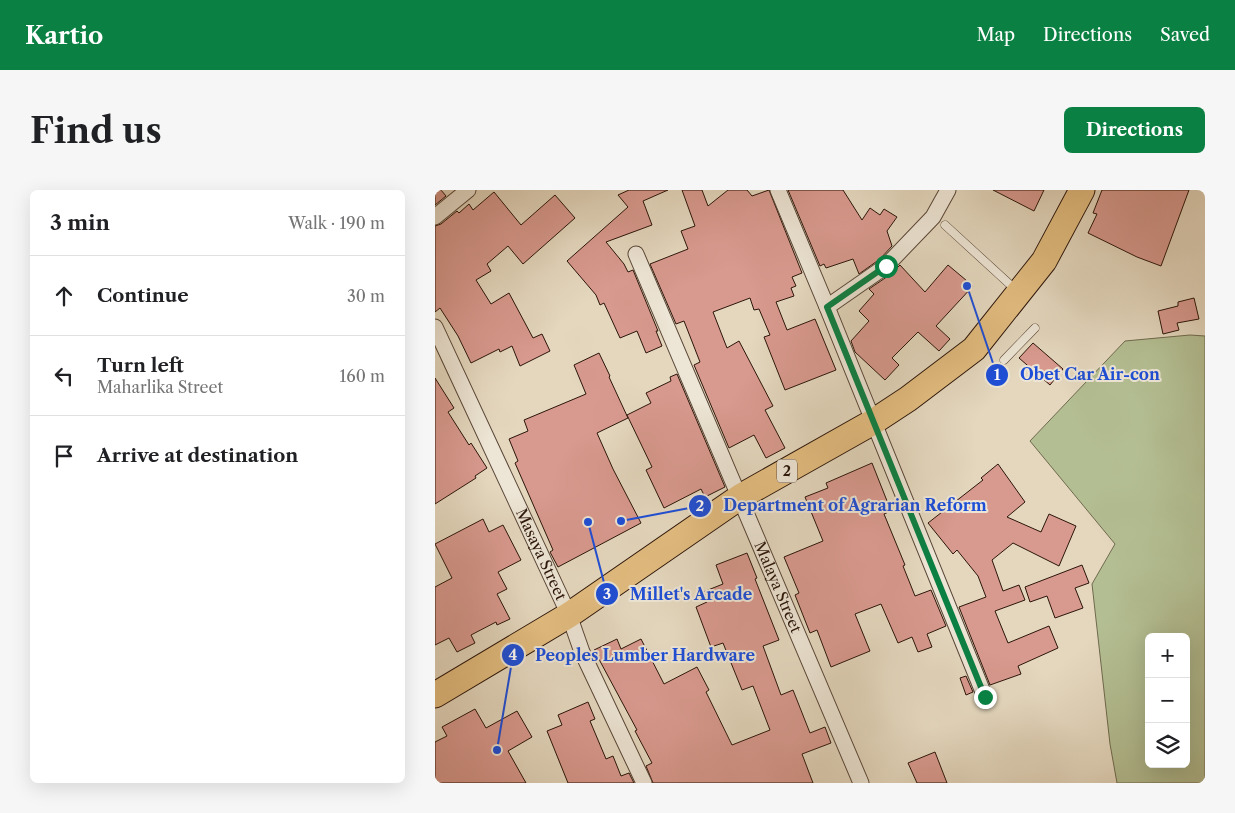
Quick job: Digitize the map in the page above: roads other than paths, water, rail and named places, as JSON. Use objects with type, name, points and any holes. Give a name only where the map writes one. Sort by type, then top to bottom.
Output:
[{"type":"highway","name":"2","points":[[435,695],[569,615],[740,497],[873,422],[909,399],[974,349],[1044,261],[1083,190]]},
{"type":"street","points":[[435,217],[468,190]]},
{"type":"street","points":[[778,190],[985,697]]},
{"type":"street","points":[[827,307],[886,266],[933,217],[948,190]]},
{"type":"street","name":"Malaya Street","points":[[636,254],[861,783]]},
{"type":"street","name":"Masaya Street","points":[[435,327],[569,615],[582,652],[645,783]]},
{"type":"lane","points":[[945,225],[1019,293]]},
{"type":"lane","points":[[1004,360],[1035,328]]},
{"type":"place","name":"Obet Car Air-con","points":[[967,286]]},
{"type":"place","name":"Department of Agrarian Reform","points":[[621,521]]},
{"type":"place","name":"Millet's Arcade","points":[[588,522]]},
{"type":"place","name":"Peoples Lumber Hardware","points":[[497,750]]}]
